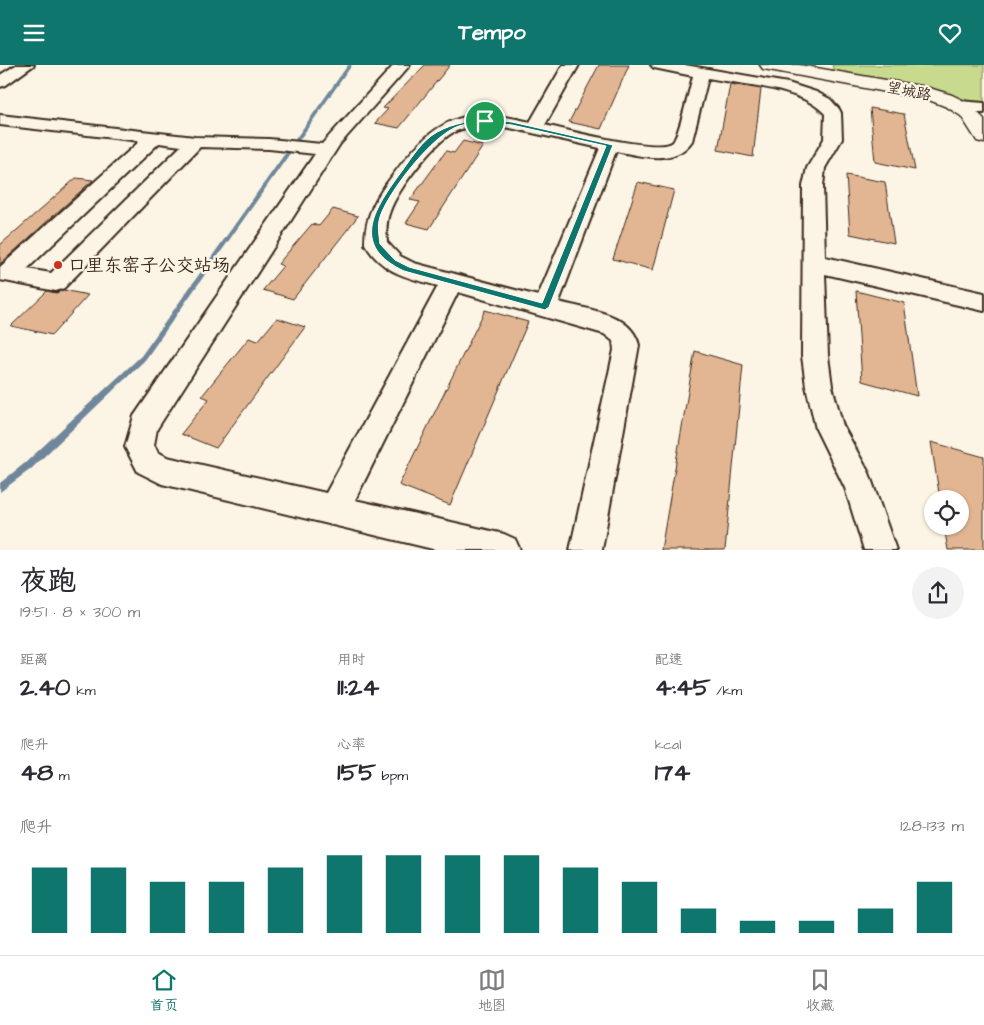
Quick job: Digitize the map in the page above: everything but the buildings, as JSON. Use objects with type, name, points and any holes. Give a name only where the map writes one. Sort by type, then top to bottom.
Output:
[{"type":"main road","name":"望城路","points":[[769,65],[805,68],[926,93],[959,106]]},
{"type":"main road","points":[[959,106],[973,115],[984,137]]},
{"type":"street","points":[[0,81],[26,65]]},
{"type":"street","points":[[402,65],[320,149],[144,425],[139,447],[148,462],[162,471],[504,550]]},
{"type":"street","points":[[535,128],[570,65]]},
{"type":"street","points":[[659,65],[799,91],[824,103],[833,113],[832,139],[816,168],[813,186],[815,356],[819,386],[830,429],[858,483],[880,550]]},
{"type":"street","points":[[586,550],[627,349],[626,339],[611,326],[407,269],[392,262],[376,244],[376,218],[383,201],[423,148],[434,138],[457,124],[485,121],[535,128],[610,145],[661,153],[679,147],[683,141],[702,73]]},
{"type":"street","points":[[959,106],[984,108]]},
{"type":"street","points":[[0,120],[195,143],[269,144],[320,149]]},
{"type":"street","points":[[154,138],[7,274],[56,282],[195,143]]},
{"type":"street","points":[[545,307],[610,145]]},
{"type":"street","points":[[814,263],[984,302]]},
{"type":"street","points":[[333,511],[452,281]]},
{"type":"green space","points":[[832,65],[984,65],[984,106],[952,95],[834,71]]},
{"type":"waterway","points":[[0,488],[28,466],[143,358],[350,65]]},
{"type":"place","name":"口里东窑子公交站场","points":[[58,265]]},
{"type":"route","points":[[485,121],[512,123],[610,145],[545,307],[407,269],[392,262],[376,244],[376,218],[383,201],[423,148],[446,129],[457,124],[485,121]]}]
